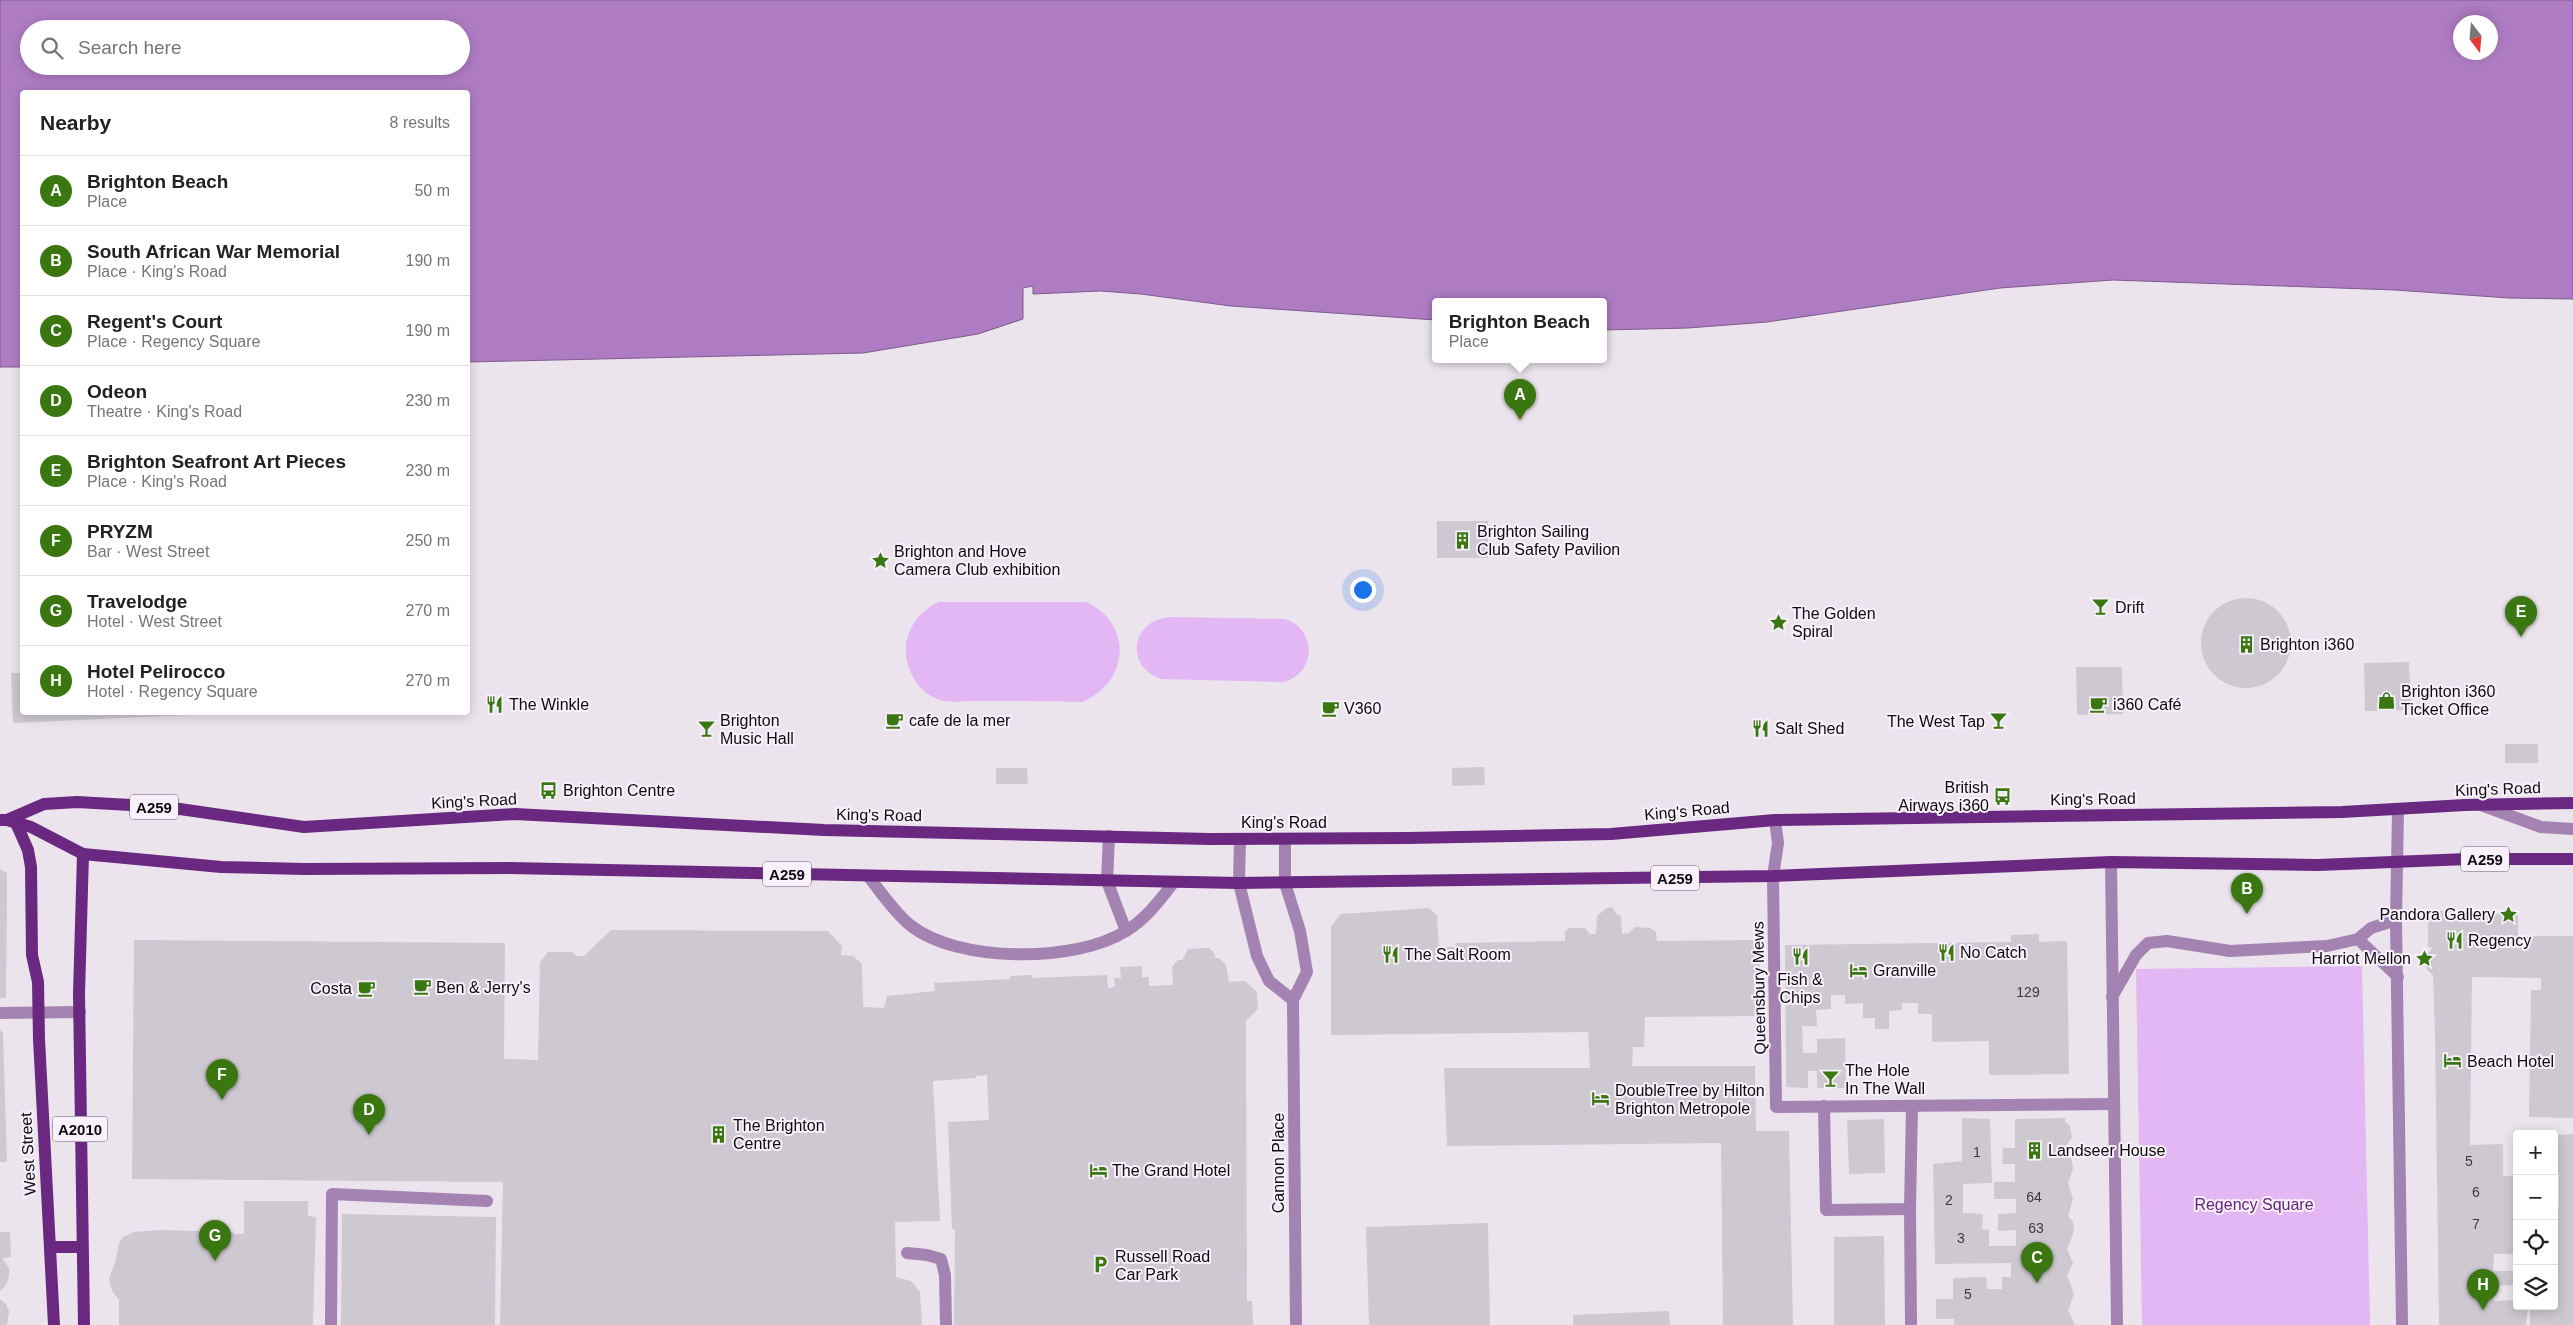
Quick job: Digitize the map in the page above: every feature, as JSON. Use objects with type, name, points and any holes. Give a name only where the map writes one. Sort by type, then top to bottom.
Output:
[{"type":"main road","name":"King's Road","points":[[8,821],[44,804],[77,802],[166,808],[304,827],[515,814],[824,830],[1240,839],[1611,834],[1775,820],[2398,810],[2481,805],[2573,803]]},
{"type":"main road","points":[[8,821],[47,835],[83,854]]},
{"type":"main road","name":"West Street","points":[[8,821],[28,850],[31,867],[32,956],[38,982],[54,1325]]},
{"type":"main road","name":"A259","points":[[83,854],[243,868],[510,868],[1239,883],[1773,876],[2111,862],[2318,865],[2397,861],[2573,859]]},
{"type":"main road","name":"A2010","points":[[83,854],[79,994],[84,1325]]},
{"type":"main road","points":[[50,1247],[82,1247]]},
{"type":"street","points":[[2481,805],[2541,827],[2573,829]]},
{"type":"street","points":[[2398,810],[2396,920],[2402,1325]]},
{"type":"street","name":"Queensbury Mews","points":[[1775,820],[1778,844],[1773,876],[1776,1107],[2114,1104]]},
{"type":"street","points":[[1109,836],[1108,881],[1126,932]]},
{"type":"street","name":"Cannon Place","points":[[1286,838],[1285,883],[1300,931],[1307,972],[1293,1000],[1296,1325]]},
{"type":"street","points":[[1240,839],[1239,883],[1257,956],[1269,981],[1293,1000]]},
{"type":"street","points":[[2111,862],[2116,1325]]},
{"type":"street","points":[[868,876],[910,925],[934,940],[978,951],[1022,954],[1063,951],[1101,943],[1126,932],[1149,914],[1174,882]]},
{"type":"street","points":[[2112,997],[2136,955],[2148,943],[2167,942],[2230,951],[2327,946],[2358,939],[2371,928],[2396,920]]},
{"type":"street","points":[[2358,939],[2398,977]]},
{"type":"street","points":[[0,1013],[80,1012]]},
{"type":"street","points":[[1824,1106],[1826,1210],[1910,1209]]},
{"type":"street","points":[[1911,1325],[1910,1209],[1912,1106]]},
{"type":"street","points":[[331,1325],[332,1194],[487,1201]]},
{"type":"street","points":[[907,1253],[927,1255],[941,1259],[945,1275],[946,1325]]},
{"type":"green space","points":[[939,602],[1086,602],[1102,612],[1112,624],[1118,638],[1120,653],[1117,668],[1098,693],[1082,702],[954,702],[940,700],[932,697],[919,686],[910,671],[906,654],[909,632],[916,620],[932,605]]},
{"type":"green space","points":[[1170,617],[1285,619],[1296,625],[1303,632],[1308,642],[1309,652],[1307,661],[1302,670],[1294,677],[1283,682],[1161,679],[1149,673],[1141,664],[1137,654],[1137,644],[1140,635],[1147,626],[1157,620]]},
{"type":"green space","name":"Regency Square","points":[[2362,966],[2370,1325],[2142,1325],[2136,969]]},
{"type":"shaded area","points":[[0,0],[2573,0],[2573,299],[2509,298],[2395,290],[2113,280],[2000,288],[1767,322],[1688,328],[1607,330],[1607,298],[1432,298],[1432,320],[1231,306],[1141,294],[1100,291],[1033,294],[1033,286],[1023,288],[1023,319],[978,334],[863,353],[470,362],[470,90],[20,90],[20,367],[0,367]]},
{"type":"building","name":"Brighton Sailing Club Safety Pavilion","points":[[1437,521],[1488,521],[1488,558],[1437,558]]},
{"type":"building","name":"Brighton i360","points":[[2246,598],[2263,601],[2278,611],[2288,626],[2291,643],[2288,660],[2278,675],[2263,685],[2246,688],[2229,685],[2214,675],[2204,660],[2201,643],[2204,626],[2214,611],[2229,601]]},
{"type":"building","points":[[2409,662],[2411,710],[2365,711],[2364,663]]},
{"type":"building","points":[[2076,667],[2122,667],[2123,714],[2077,715]]},
{"type":"building","points":[[11,673],[20,673],[20,715],[188,715],[13,723]]},
{"type":"building","points":[[2505,744],[2538,744],[2538,763],[2505,763]]},
{"type":"building","points":[[1484,767],[1485,785],[1452,786],[1452,768]]},
{"type":"building","points":[[996,768],[1027,768],[1028,784],[996,784]]},
{"type":"building","points":[[0,869],[7,873],[6,998],[0,998]]},
{"type":"building","name":"DoubleTree by Hilton Brighton Metropole","points":[[1608,907],[1613,908],[1616,914],[1621,916],[1622,934],[1629,933],[1635,927],[1650,928],[1656,932],[1657,941],[1760,940],[1760,1016],[1645,1017],[1644,1047],[1633,1047],[1632,1066],[1755,1066],[1756,1131],[1789,1131],[1793,1325],[1723,1325],[1721,1143],[1447,1146],[1444,1068],[1590,1068],[1588,1032],[1331,1035],[1331,926],[1341,914],[1429,908],[1437,916],[1439,947],[1456,947],[1455,943],[1565,941],[1565,931],[1569,928],[1585,928],[1590,934],[1596,934],[1597,916]]},
{"type":"building","points":[[2428,910],[2518,915],[2518,936],[2573,936],[2573,1118],[2529,1117],[2531,990],[2541,990],[2541,978],[2472,977],[2470,1145],[2503,1144],[2503,1176],[2513,1176],[2513,1254],[2494,1254],[2493,1271],[2513,1271],[2513,1285],[2492,1286],[2493,1301],[2513,1300],[2513,1310],[2528,1310],[2526,1325],[2439,1325],[2433,975],[2427,970],[2425,962],[2427,954],[2433,948],[2428,947]]},
{"type":"building","points":[[611,930],[828,931],[842,946],[841,955],[853,956],[862,964],[863,1007],[884,1008],[887,996],[935,991],[934,983],[1010,979],[1010,976],[1032,975],[1032,978],[1107,975],[1108,988],[1115,987],[1114,978],[1121,978],[1120,967],[1142,966],[1142,977],[1149,977],[1149,986],[1173,985],[1172,967],[1178,960],[1182,960],[1188,949],[1209,948],[1215,954],[1215,958],[1219,958],[1226,965],[1229,982],[1245,981],[1257,992],[1258,1009],[1246,1021],[1247,1301],[1252,1301],[1253,1325],[954,1325],[955,1229],[952,1229],[948,1122],[989,1120],[987,1075],[976,1076],[976,1078],[933,1081],[940,1221],[895,1222],[896,1277],[911,1281],[920,1292],[922,1325],[500,1325],[503,1182],[132,1179],[134,940],[505,943],[504,1059],[538,1060],[540,962],[548,952],[573,952],[576,956],[584,956]]},
{"type":"building","points":[[2039,934],[2039,942],[2067,941],[2069,1074],[1989,1075],[1989,1041],[1932,1042],[1932,1014],[1918,1014],[1918,1003],[1902,1003],[1902,1010],[1889,1011],[1889,1029],[1875,1029],[1875,1018],[1863,1018],[1863,1003],[1845,1004],[1845,995],[1831,995],[1831,1009],[1816,1010],[1817,1026],[1802,1026],[1803,1053],[1817,1053],[1817,1039],[1845,1038],[1846,1088],[1817,1088],[1817,1071],[1808,1071],[1808,1088],[1786,1087],[1785,945],[2011,942],[2011,935]]},
{"type":"building","points":[[0,1030],[3,1033],[7,1162],[0,1162]]},
{"type":"building","points":[[1962,1118],[1990,1119],[1992,1183],[1963,1184],[1963,1213],[1983,1214],[1982,1229],[1989,1230],[1989,1246],[2016,1246],[2016,1230],[1998,1231],[1998,1214],[2016,1213],[2016,1199],[1994,1199],[1994,1182],[2015,1182],[2015,1164],[2002,1164],[2003,1148],[2015,1148],[2015,1119],[2065,1118],[2065,1122],[2070,1126],[2072,1138],[2065,1147],[2072,1161],[2073,1169],[2068,1183],[2073,1199],[2068,1216],[2073,1222],[2074,1231],[2067,1249],[2073,1263],[2067,1275],[2074,1294],[2068,1310],[2075,1325],[1954,1325],[1954,1319],[1936,1319],[1936,1299],[1953,1299],[1953,1278],[1986,1277],[1987,1289],[2002,1289],[2002,1277],[2011,1277],[2011,1263],[1935,1264],[1933,1164],[1962,1161]]},
{"type":"building","points":[[1884,1119],[1885,1173],[1849,1174],[1847,1120]]},
{"type":"building","points":[[2573,1134],[2573,1325],[2530,1325],[2530,1310],[2558,1310],[2558,1135]]},
{"type":"building","points":[[244,1201],[308,1201],[308,1216],[316,1217],[313,1325],[119,1325],[119,1300],[112,1291],[109,1279],[119,1243],[123,1237],[134,1232],[162,1230],[244,1234]]},
{"type":"building","points":[[342,1214],[496,1217],[495,1325],[341,1325]]},
{"type":"building","points":[[1488,1223],[1490,1325],[1369,1325],[1366,1227]]},
{"type":"building","points":[[0,1232],[10,1232],[11,1257],[2,1258],[9,1268],[9,1277],[6,1285],[0,1291]]},
{"type":"building","points":[[1884,1236],[1885,1325],[1834,1325],[1834,1237]]},
{"type":"building","points":[[0,1299],[6,1304],[9,1311],[7,1325],[0,1325]]},
{"type":"building","points":[[1669,1311],[1670,1325],[1573,1325],[1573,1315]]},
{"type":"place","name":"Brighton Beach","points":[[1520,420]]},
{"type":"place","name":"Brighton Sailing Club Safety Pavilion","points":[[1463,540]]},
{"type":"place","name":"Brighton and Hove Camera Club exhibition","points":[[880,560]]},
{"type":"place","name":"Drift","points":[[2101,607]]},
{"type":"place","name":"The Golden Spiral","points":[[1778,622]]},
{"type":"place","name":"Brighton Seafront Art Pieces","points":[[2521,637]]},
{"type":"place","name":"Brighton i360","points":[[2246,644]]},
{"type":"place","name":"Brighton i360 Ticket Office","points":[[2387,700]]},
{"type":"place","name":"The Winkle","points":[[495,704]]},
{"type":"place","name":"i360 Café","points":[[2099,704]]},
{"type":"place","name":"V360","points":[[1330,708]]},
{"type":"place","name":"cafe de la mer","points":[[895,720]]},
{"type":"place","name":"The West Tap","points":[[1999,721]]},
{"type":"place","name":"Salt Shed","points":[[1761,728]]},
{"type":"place","name":"Brighton Music Hall","points":[[706,729]]},
{"type":"place","name":"Brighton Centre","points":[[549,790]]},
{"type":"place","name":"British Airways i360","points":[[2003,796]]},
{"type":"place","name":"South African War Memorial","points":[[2247,914]]},
{"type":"place","name":"Pandora Gallery","points":[[2509,914]]},
{"type":"place","name":"Regency","points":[[2454,940]]},
{"type":"place","name":"No Catch","points":[[1946,952]]},
{"type":"place","name":"The Salt Room","points":[[1390,954]]},
{"type":"place","name":"Fish & Chips","points":[[1800,957]]},
{"type":"place","name":"Harriot Mellon","points":[[2425,958]]},
{"type":"place","name":"Granville","points":[[1859,970]]},
{"type":"place","name":"Ben & Jerry's","points":[[422,987]]},
{"type":"place","name":"Costa","points":[[366,988]]},
{"type":"place","name":"Beach Hotel","points":[[2453,1061]]},
{"type":"place","name":"The Hole In The Wall","points":[[1831,1079]]},
{"type":"place","name":"DoubleTree by Hilton Brighton Metropole","points":[[1601,1099]]},
{"type":"place","name":"PRYZM","points":[[222,1100]]},
{"type":"place","name":"The Brighton Centre","points":[[719,1134]]},
{"type":"place","name":"Odeon","points":[[369,1135]]},
{"type":"place","name":"Landseer House","points":[[2034,1150]]},
{"type":"place","name":"The Grand Hotel","points":[[1098,1170]]},
{"type":"place","name":"Travelodge","points":[[215,1261]]},
{"type":"place","name":"Russell Road Car Park","points":[[1101,1265]]},
{"type":"place","name":"Regent's Court","points":[[2037,1283]]},
{"type":"place","name":"Hotel Pelirocco","points":[[2483,1310]]}]
